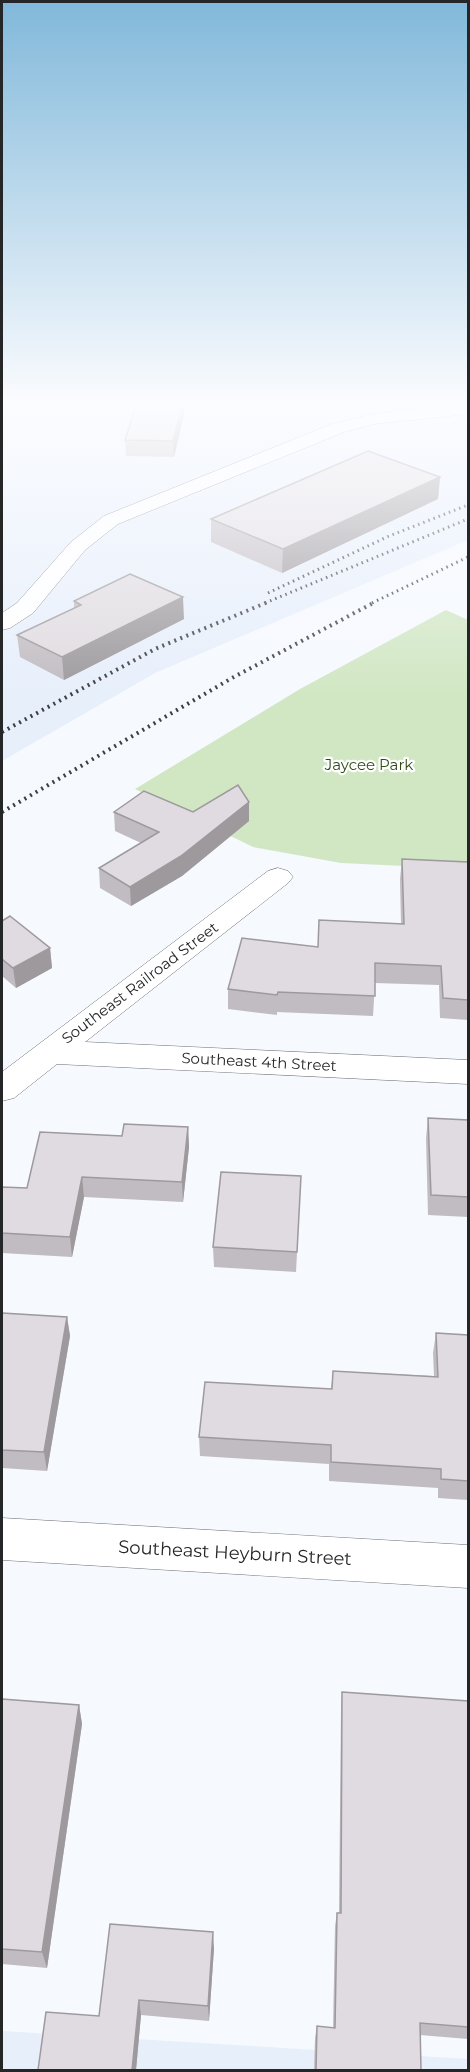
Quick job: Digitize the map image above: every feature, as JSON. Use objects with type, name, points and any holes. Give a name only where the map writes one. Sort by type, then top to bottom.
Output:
[{"type":"street","points":[[2,622],[25,608],[78,546],[111,520],[154,503]]},
{"type":"street","name":"Southeast Railroad Street","points":[[2,1089],[278,877]]},
{"type":"street","name":"Southeast 4th Street","points":[[50,1052],[468,1072]]},
{"type":"street","name":"Southeast Heyburn Street","points":[[2,1539],[468,1568]]},
{"type":"shaded area","points":[[2,503],[468,503],[468,540],[155,673],[2,761]]},
{"type":"shaded area","points":[[2,2031],[468,2059],[468,2070],[2,2070]]},
{"type":"green space","name":"Jaycee Park","points":[[446,610],[468,620],[468,869],[341,863],[253,847],[135,789],[300,689]]},
{"type":"building","points":[[249,503],[384,503],[283,549],[211,519]]},
{"type":"building","points":[[130,574],[183,597],[62,657],[17,635],[81,605],[74,601]]},
{"type":"building","points":[[238,785],[249,802],[181,856],[130,887],[99,868],[159,832],[114,812],[144,791],[193,812]]},
{"type":"building","points":[[402,859],[468,862],[468,1000],[443,998],[441,966],[375,963],[375,996],[278,992],[277,995],[228,989],[242,938],[318,947],[319,920],[404,924]]},
{"type":"building","points":[[10,916],[50,948],[13,968],[2,959],[2,921]]},
{"type":"building","points":[[428,1118],[468,1120],[468,1197],[431,1195]]},
{"type":"building","points":[[124,1124],[188,1127],[182,1182],[82,1177],[70,1237],[2,1233],[2,1187],[27,1188],[40,1132],[122,1136]]},
{"type":"building","points":[[221,1172],[301,1176],[297,1252],[213,1247]]},
{"type":"building","points":[[2,1313],[67,1317],[44,1452],[2,1450]]},
{"type":"building","points":[[436,1333],[468,1335],[468,1481],[441,1479],[441,1469],[331,1462],[331,1445],[199,1437],[205,1382],[332,1389],[333,1371],[438,1377]]},
{"type":"building","points":[[342,1692],[468,1701],[468,2027],[420,2023],[421,2070],[316,2070],[317,2026],[335,2028],[337,1913],[341,1913]]},
{"type":"building","points":[[2,1699],[79,1705],[42,1952],[2,1949]]},
{"type":"building","points":[[110,1924],[213,1932],[208,2006],[139,2000],[132,2070],[38,2070],[46,2012],[99,2016]]},
{"type":"railway","points":[[268,593],[389,536],[468,505]]},
{"type":"railway","points":[[265,603],[468,519]]},
{"type":"railway","points":[[372,603],[468,557]]},
{"type":"railway","points":[[2,732],[155,649],[268,602]]},
{"type":"railway","points":[[2,812],[232,678],[375,602]]}]
